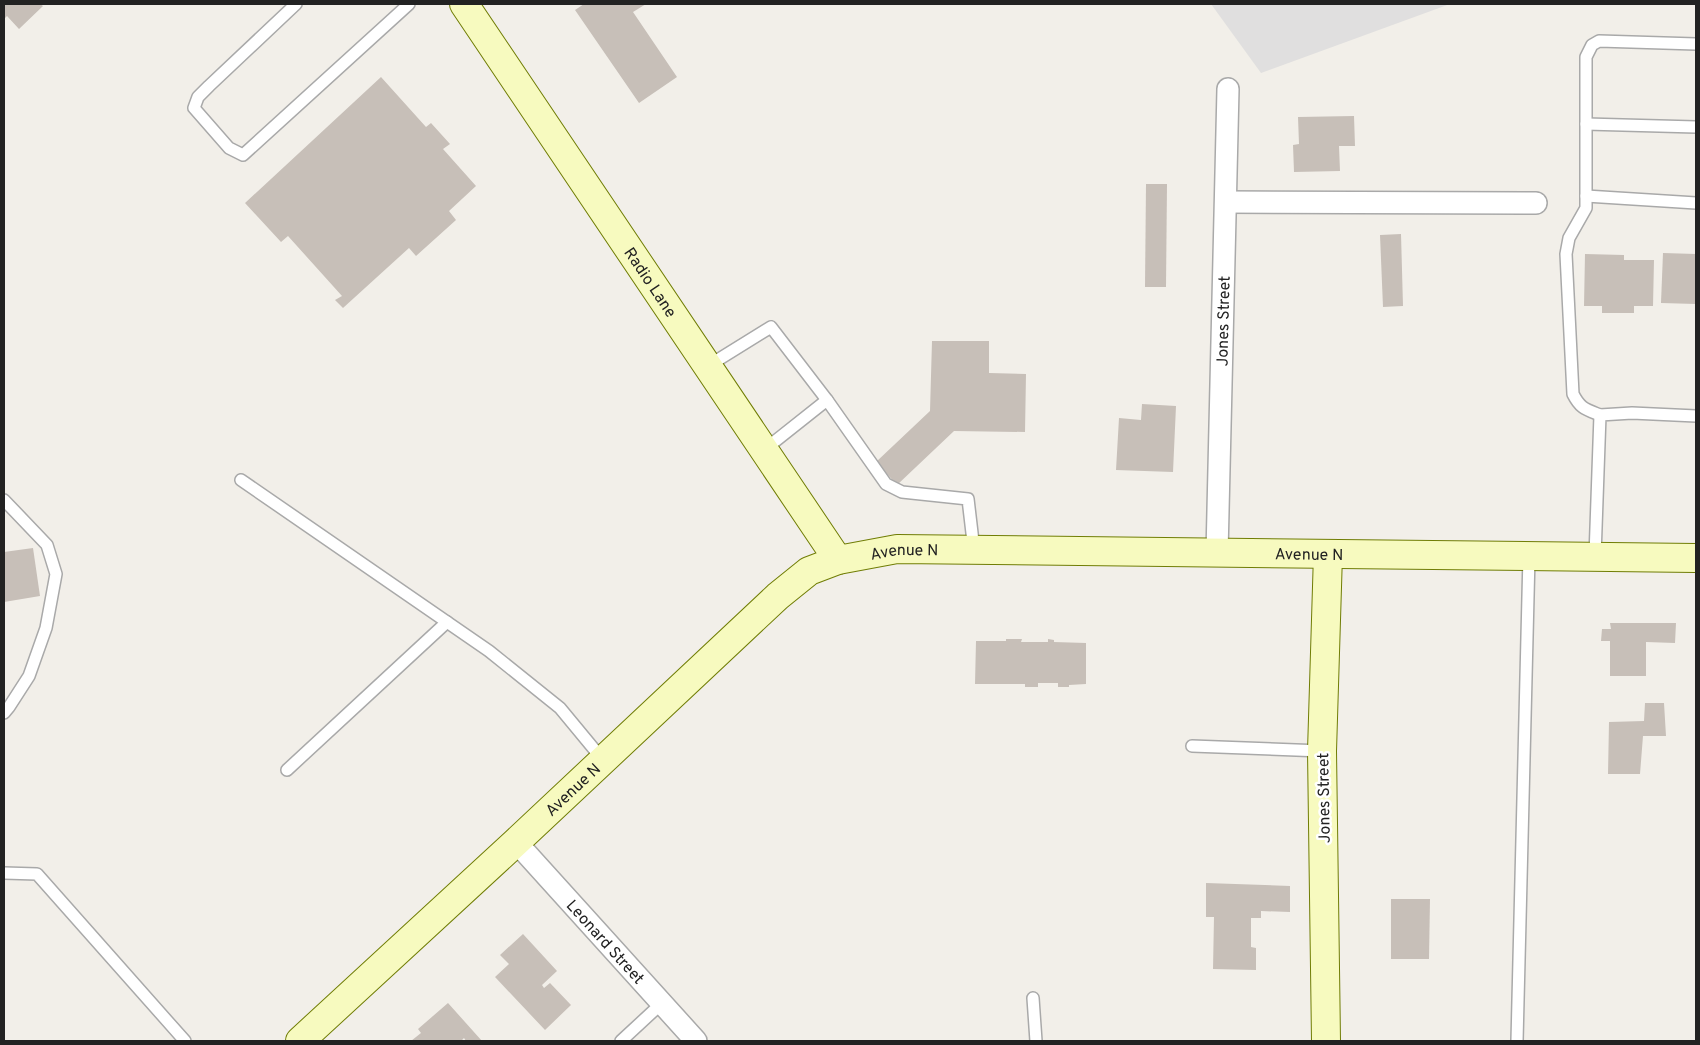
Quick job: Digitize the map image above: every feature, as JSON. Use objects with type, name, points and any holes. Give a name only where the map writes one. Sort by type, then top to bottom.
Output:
[{"type":"street","name":"Radio Lane","points":[[464,4],[838,560]]},
{"type":"street","name":"Jones Street","points":[[1217,553],[1228,89]]},
{"type":"street","points":[[1226,202],[1536,203]]},
{"type":"street","name":"Avenue N","points":[[300,1041],[785,591],[810,571],[838,560],[897,549],[1696,558]]},
{"type":"street","name":"Jones Street","points":[[1326,1041],[1322,751],[1328,554]]},
{"type":"street","name":"Leonard Street","points":[[516,842],[696,1041]]},
{"type":"lane","points":[[296,4],[209,86],[195,104],[194,108],[229,148],[243,155],[409,4]]},
{"type":"lane","points":[[1696,44],[1599,41],[1592,46],[1586,57],[1586,208],[1570,238],[1566,254],[1573,394],[1577,402],[1583,408],[1600,415],[1632,413],[1696,416]]},
{"type":"lane","points":[[1586,124],[1696,128]]},
{"type":"lane","points":[[1586,196],[1696,203]]},
{"type":"lane","points":[[708,366],[771,327],[828,400],[886,484],[902,492],[968,499],[974,550]]},
{"type":"lane","points":[[764,450],[828,400]]},
{"type":"lane","points":[[1595,556],[1600,415]]},
{"type":"lane","points":[[240,480],[489,651],[560,708],[603,760]]},
{"type":"lane","points":[[4,500],[48,545],[56,574],[46,628],[29,676],[4,713]]},
{"type":"lane","points":[[1517,1041],[1529,556]]},
{"type":"lane","points":[[287,770],[447,622]]},
{"type":"lane","points":[[1192,746],[1322,751]]},
{"type":"lane","points":[[4,873],[37,874],[185,1041]]},
{"type":"lane","points":[[1033,998],[1036,1041]]},
{"type":"lane","points":[[621,1041],[662,1004]]},
{"type":"shaded area","points":[[1211,4],[1450,4],[1261,73]]},
{"type":"building","points":[[4,4],[40,4],[43,6],[19,29],[7,16],[4,19]]},
{"type":"building","points":[[584,4],[646,4],[633,12],[677,77],[639,103],[575,10]]},
{"type":"building","points":[[381,77],[426,127],[431,123],[450,144],[443,149],[476,186],[449,211],[456,220],[416,256],[409,248],[343,308],[335,300],[342,296],[288,236],[281,242],[245,203]]},
{"type":"building","points":[[1354,116],[1355,146],[1339,146],[1340,171],[1294,172],[1293,145],[1299,144],[1298,117]]},
{"type":"building","points":[[1146,184],[1167,184],[1166,287],[1145,287]]},
{"type":"building","points":[[1401,234],[1403,306],[1383,307],[1380,235]]},
{"type":"building","points":[[1663,253],[1696,254],[1696,304],[1661,303]]},
{"type":"building","points":[[1585,254],[1624,255],[1624,260],[1654,260],[1653,306],[1634,306],[1634,313],[1602,313],[1602,306],[1584,306]]},
{"type":"building","points":[[932,341],[989,341],[989,373],[1026,374],[1025,432],[954,431],[897,485],[876,462],[930,411]]},
{"type":"building","points":[[1142,404],[1176,406],[1173,472],[1116,470],[1119,418],[1141,420]]},
{"type":"building","points":[[33,548],[40,596],[4,602],[4,552]]},
{"type":"building","points":[[1610,623],[1676,623],[1675,643],[1646,642],[1646,676],[1610,676],[1610,641],[1601,641],[1602,629],[1611,629]]},
{"type":"building","points":[[1006,639],[1022,639],[1021,642],[1048,642],[1048,639],[1054,640],[1054,642],[1086,643],[1086,684],[1058,687],[1058,683],[1038,683],[1038,687],[1025,687],[1025,684],[975,684],[976,641],[1006,641]]},
{"type":"building","points":[[1645,703],[1664,703],[1666,736],[1643,736],[1640,774],[1608,774],[1609,722],[1644,721]]},
{"type":"building","points":[[1206,883],[1290,886],[1290,912],[1261,911],[1261,918],[1251,918],[1251,947],[1256,948],[1256,970],[1213,969],[1214,917],[1206,917]]},
{"type":"building","points":[[1391,899],[1430,899],[1429,959],[1391,959]]},
{"type":"building","points":[[523,934],[557,971],[542,985],[544,988],[550,983],[571,1005],[545,1030],[495,977],[509,964],[500,955]]},
{"type":"building","points":[[448,1003],[482,1041],[466,1041],[464,1038],[461,1041],[411,1041],[421,1033],[418,1029]]}]
